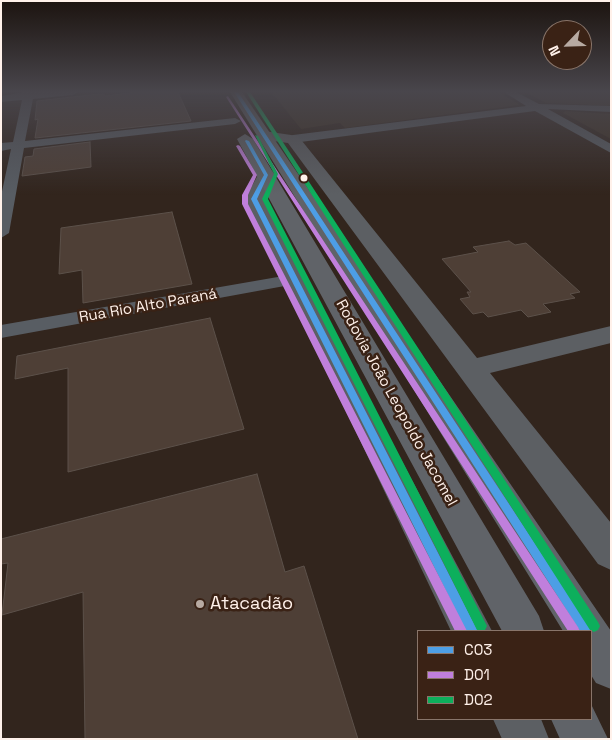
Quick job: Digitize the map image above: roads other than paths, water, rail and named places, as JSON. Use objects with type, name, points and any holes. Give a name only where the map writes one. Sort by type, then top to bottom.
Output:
[{"type":"highway","name":"Rodovia João Leopoldo Jacomel","points":[[238,127],[523,630]]},
{"type":"highway","name":"Rodovia João Leopoldo Jacomel","points":[[258,127],[585,630]]},
{"type":"highway","points":[[592,640],[611,668]]},
{"type":"highway","points":[[575,720],[585,739]]},
{"type":"street","points":[[1,233],[21,127]]},
{"type":"street","points":[[1,147],[185,127]]},
{"type":"street","points":[[264,136],[294,140],[396,127]]},
{"type":"street","points":[[570,127],[611,149]]},
{"type":"street","points":[[294,140],[611,552]]},
{"type":"street","name":"Rodovia João Leopoldo Jacomel","points":[[266,175],[254,199],[471,630]]},
{"type":"street","name":"Rua Rio Alto Paraná","points":[[1,332],[294,279]]},
{"type":"street","points":[[470,369],[611,334]]},
{"type":"street","points":[[516,720],[526,739]]},
{"type":"place","name":"Atacadão","points":[[200,604]]}]
